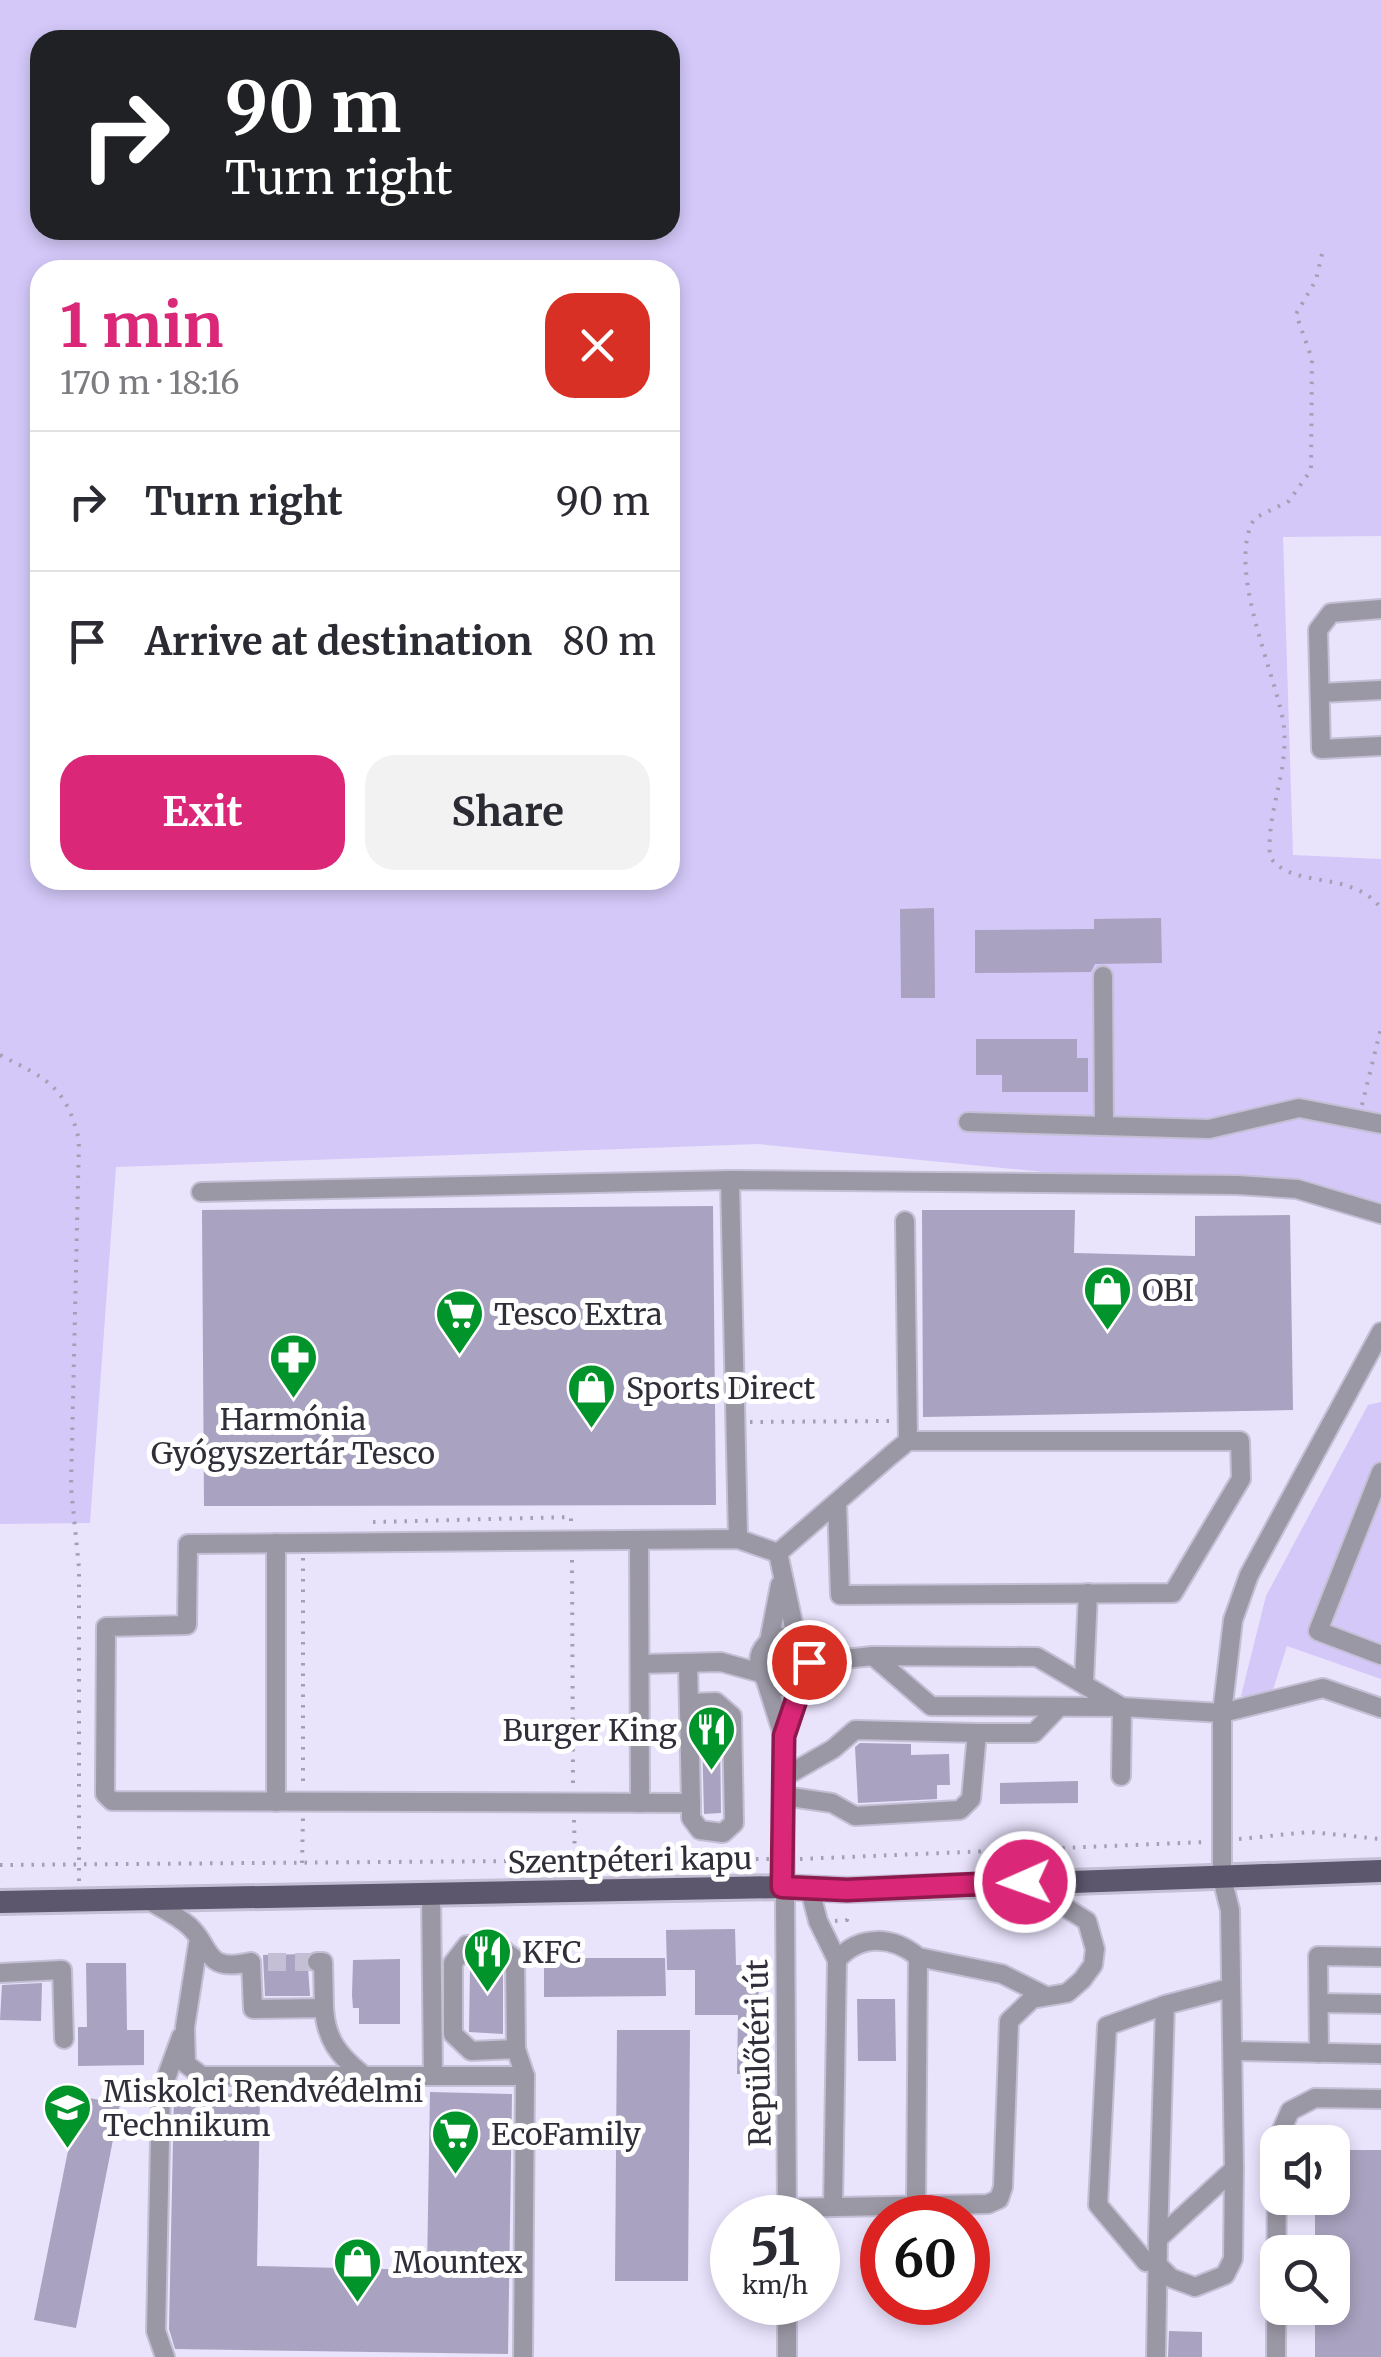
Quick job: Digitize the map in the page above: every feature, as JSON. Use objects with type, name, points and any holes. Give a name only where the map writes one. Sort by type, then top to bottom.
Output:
[{"type":"main road","name":"Szentpéteri kapu","points":[[0,1902],[782,1887],[810,1890],[1381,1872]]},
{"type":"street","points":[[1381,608],[1341,610],[1323,620],[1318,630],[1321,748],[1381,746]]},
{"type":"street","points":[[1320,693],[1381,690]]},
{"type":"street","points":[[1103,976],[1104,1126]]},
{"type":"street","points":[[968,1122],[1209,1129],[1299,1108],[1381,1124]]},
{"type":"street","points":[[730,1180],[738,1539]]},
{"type":"street","points":[[201,1192],[730,1180],[1237,1185],[1298,1189],[1381,1214]]},
{"type":"street","points":[[778,1553],[837,1502],[908,1431],[905,1221]]},
{"type":"street","points":[[1230,1988],[1165,2005],[1108,2026],[1098,2205],[1151,2262],[1171,2278],[1194,2287],[1225,2276],[1232,2260],[1235,2050],[1230,1910],[1222,1878],[1222,1713],[1233,1620],[1249,1574],[1381,1332]]},
{"type":"street","points":[[837,1502],[840,1595],[1173,1592],[1241,1479],[1240,1441],[908,1431]]},
{"type":"street","points":[[1381,1472],[1318,1631],[1381,1655]]},
{"type":"street","points":[[691,1803],[108,1799],[105,1632],[112,1624],[188,1625],[188,1544],[738,1539],[778,1553]]},
{"type":"street","points":[[640,1540],[640,1803]]},
{"type":"street","points":[[276,1543],[276,1802]]},
{"type":"street","points":[[778,1553],[781,1580],[799,1642],[809,1662],[784,1736]]},
{"type":"street","points":[[781,1580],[765,1646],[764,1677],[784,1736]]},
{"type":"street","points":[[1084,1682],[1088,1593]]},
{"type":"street","points":[[640,1664],[722,1662],[782,1637],[844,1659]]},
{"type":"street","points":[[872,1656],[932,1706],[1122,1707],[1222,1713],[1323,1688],[1381,1708]]},
{"type":"street","points":[[722,1662],[784,1688],[844,1659],[1037,1657],[1122,1707]]},
{"type":"street","points":[[688,1663],[691,1818],[700,1830],[723,1832],[734,1823],[732,1716],[716,1702],[690,1703]]},
{"type":"street","points":[[784,1787],[855,1730],[1034,1733],[1060,1707]]},
{"type":"street","points":[[1122,1707],[1122,1776]]},
{"type":"street","points":[[784,1787],[832,1802],[856,1816],[960,1810],[971,1799],[977,1733]]},
{"type":"street","name":"Repülőtéri út","points":[[784,1736],[782,1887],[788,2195]]},
{"type":"street","points":[[990,2203],[998,2199],[1004,2187],[1009,2021],[1032,1999],[1067,1994],[1093,1966],[1092,1933],[1087,1921],[1025,1882]]},
{"type":"street","points":[[810,1890],[818,1921],[837,1960],[833,2195]]},
{"type":"street","points":[[431,1893],[433,2075]]},
{"type":"street","points":[[148,1900],[192,1928],[198,1944],[217,1960],[235,1966],[259,1962],[253,2009],[324,2008]]},
{"type":"street","points":[[837,1960],[854,1946],[882,1940],[907,1948],[918,1958],[1002,1974],[1032,1993],[1052,1997]]},
{"type":"street","points":[[198,1944],[185,2027],[186,2064],[202,2076],[525,2076]]},
{"type":"street","points":[[516,2049],[471,2050],[452,2034],[453,1964],[468,1945],[496,1945],[515,1959],[516,2049],[525,2076],[523,2357]]},
{"type":"street","points":[[1320,2053],[1318,1956],[1381,1957]]},
{"type":"street","points":[[916,2195],[918,1958]]},
{"type":"street","points":[[317,1962],[322,1962],[326,2031],[339,2056],[362,2074]]},
{"type":"street","points":[[0,1973],[62,1970],[64,2039]]},
{"type":"street","points":[[1319,2003],[1381,2004]]},
{"type":"street","points":[[1156,2357],[1151,2262],[1158,2239],[1165,2005]]},
{"type":"street","points":[[165,2357],[156,2331],[161,2092],[185,2027]]},
{"type":"street","points":[[1235,2050],[1381,2054]]},
{"type":"street","points":[[1276,2357],[1278,2141],[1290,2111],[1315,2098],[1381,2100]]},
{"type":"street","points":[[1158,2239],[1234,2170]]},
{"type":"street","points":[[787,2325],[787,2357]]},
{"type":"path","points":[[1322,254],[1316,280],[1296,314],[1312,359],[1311,470],[1289,502],[1255,518],[1248,537],[1254,621],[1286,743],[1270,857],[1289,874],[1342,882],[1364,892],[1381,908]]},
{"type":"path","points":[[1358,1119],[1381,1028]]},
{"type":"path","points":[[0,1055],[50,1081],[71,1108],[79,1140],[71,1487],[78,1568],[79,1900]]},
{"type":"path","points":[[735,1422],[908,1431]]},
{"type":"path","points":[[360,1523],[571,1517],[574,1860]]},
{"type":"path","points":[[302,1863],[303,1543]]},
{"type":"path","points":[[0,1866],[783,1859],[1222,1841],[1308,1832],[1381,1839]]},
{"type":"shaded area","points":[[0,0],[1381,0],[1381,536],[1283,537],[1293,855],[1381,859],[1381,1225],[1297,1197],[758,1144],[116,1167],[90,1523],[0,1524]]},
{"type":"shaded area","points":[[1381,1402],[1381,1679],[1287,1646],[1270,1699],[1241,1696],[1266,1596],[1368,1405]]},
{"type":"building","points":[[934,908],[935,998],[901,998],[900,909]]},
{"type":"building","points":[[1161,918],[1162,963],[1095,964],[1091,972],[975,973],[975,930],[1094,929],[1094,919]]},
{"type":"building","points":[[976,1039],[1077,1039],[1077,1058],[1088,1058],[1088,1092],[1002,1092],[1002,1075],[976,1075]]},
{"type":"building","name":"Tesco Extra","points":[[713,1206],[716,1505],[204,1506],[202,1210]]},
{"type":"building","name":"OBI","points":[[922,1210],[1075,1210],[1074,1253],[1195,1256],[1195,1216],[1290,1215],[1293,1410],[923,1417]]},
{"type":"building","points":[[720,1734],[721,1813],[704,1814],[702,1735]]},
{"type":"building","points":[[860,1743],[911,1744],[911,1755],[949,1754],[950,1785],[937,1785],[937,1799],[858,1803],[855,1747]]},
{"type":"building","points":[[1078,1781],[1078,1803],[1000,1804],[1000,1783]]},
{"type":"building","points":[[735,1929],[736,1965],[759,1965],[758,2074],[737,2074],[738,2015],[695,2015],[695,1970],[667,1970],[666,1930]]},
{"type":"building","points":[[307,1954],[310,1996],[265,1996],[263,1955]]},
{"type":"building","points":[[544,1958],[665,1958],[666,1996],[544,1997]]},
{"type":"building","points":[[400,1959],[400,2024],[359,2024],[359,2008],[353,2008],[353,1960]]},
{"type":"building","points":[[86,1963],[126,1963],[127,2030],[144,2030],[144,2065],[78,2066],[78,2027],[87,2027]]},
{"type":"building","points":[[470,1968],[503,1968],[503,2034],[469,2032]]},
{"type":"building","points":[[42,1983],[41,2021],[0,2020],[2,1985]]},
{"type":"building","points":[[857,1999],[895,1999],[896,2061],[858,2061]]},
{"type":"building","points":[[617,2030],[690,2030],[688,2281],[615,2281]]},
{"type":"building","points":[[430,2092],[512,2094],[508,2354],[175,2349],[169,2329],[174,2093],[260,2094],[257,2266],[427,2270]]},
{"type":"building","points":[[79,2096],[120,2104],[76,2328],[34,2320]]},
{"type":"building","points":[[1350,2150],[1381,2150],[1381,2357],[1315,2357],[1315,2325],[1350,2325],[1350,2235],[1315,2235],[1315,2215],[1350,2215]]},
{"type":"building","points":[[1169,2331],[1202,2332],[1202,2357],[1168,2357]]},
{"type":"tunnel","points":[[268,1962],[317,1962]]},
{"type":"place","name":"OBI","points":[[1107,1332]]},
{"type":"place","name":"Tesco Extra","points":[[459,1356]]},
{"type":"place","name":"Harmónia Gyógyszertár Tesco","points":[[293,1400]]},
{"type":"place","name":"Sports Direct","points":[[591,1430]]},
{"type":"place","name":"Burger King","points":[[712,1772]]},
{"type":"place","name":"KFC","points":[[487,1994]]},
{"type":"place","name":"Miskolci Rendvédelmi Technikum","points":[[68,2150]]},
{"type":"place","name":"EcoFamily","points":[[456,2176]]},
{"type":"place","name":"Mountex","points":[[358,2304]]},
{"type":"route","points":[[809,1662],[798,1683],[784,1736],[782,1887],[847,1890],[1025,1882]]}]
